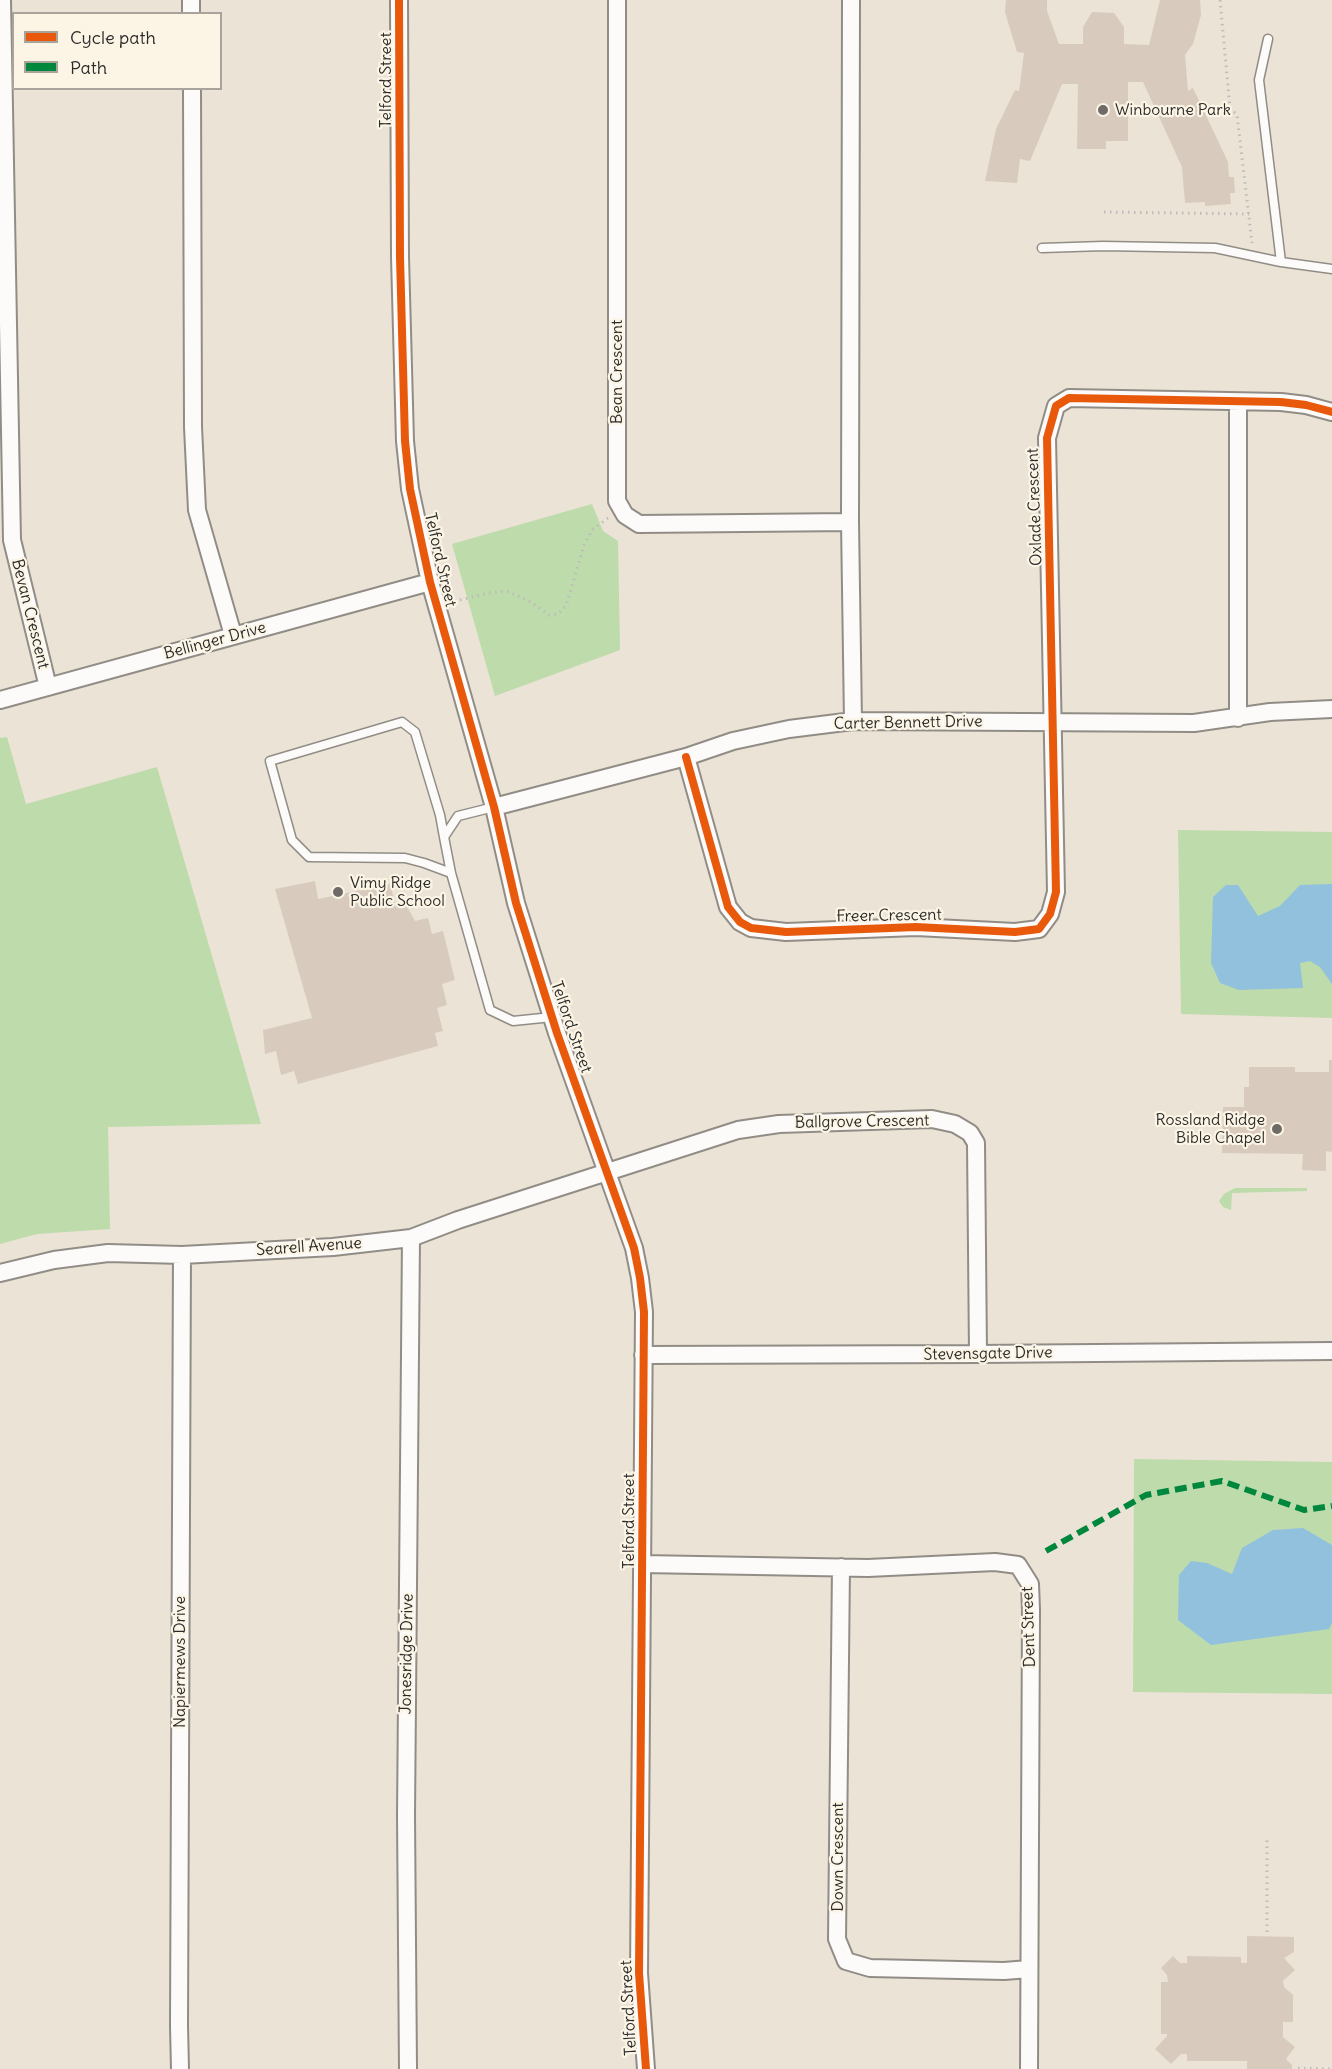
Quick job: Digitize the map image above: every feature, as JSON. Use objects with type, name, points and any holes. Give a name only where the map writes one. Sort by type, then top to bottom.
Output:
[{"type":"street","name":"Bevan Crescent","points":[[2,0],[12,540],[48,687]]},
{"type":"street","name":"Telford Street","points":[[399,0],[400,257],[405,441],[410,489],[430,582],[494,807],[516,903],[553,1017],[609,1172],[634,1248],[640,1278],[644,1312],[639,1972],[646,2069]]},
{"type":"street","name":"Bean Crescent","points":[[617,0],[616,501],[621,508]]},
{"type":"street","points":[[851,0],[850,522],[853,721]]},
{"type":"street","points":[[192,90],[192,416],[196,510],[233,635]]},
{"type":"street","name":"Oxlade Crescent","points":[[1054,721],[1047,438],[1056,406],[1068,398],[1281,402],[1306,405],[1332,412]]},
{"type":"street","points":[[1238,402],[1238,718]]},
{"type":"street","points":[[621,508],[625,515],[639,524],[850,522]]},
{"type":"street","name":"Bellinger Drive","points":[[0,700],[430,582]]},
{"type":"street","name":"Carter Bennett Drive","points":[[494,807],[686,757],[733,741],[789,729],[853,721],[1194,723],[1270,712],[1332,709]]},
{"type":"street","name":"Freer Crescent","points":[[686,757],[728,907],[740,922],[751,928],[786,932],[916,927],[1015,932],[1039,929],[1050,914],[1056,892],[1054,721]]},
{"type":"street","name":"Ballgrove Crescent","points":[[609,1172],[738,1130],[779,1124],[932,1119],[955,1124],[970,1133],[976,1143],[978,1354]]},
{"type":"street","name":"Searell Avenue","points":[[0,1273],[54,1260],[108,1253],[182,1255],[333,1247],[411,1238],[458,1220],[609,1172]]},
{"type":"street","name":"Jonesridge Drive","points":[[408,2069],[406,1803],[411,1238]]},
{"type":"street","name":"Napiermews Drive","points":[[180,2069],[178,2026],[182,1255]]},
{"type":"street","name":"Stevensgate Drive","points":[[643,1355],[1332,1350]]},
{"type":"street","name":"Dent Street","points":[[642,1564],[841,1568],[995,1562],[1018,1564],[1030,1584],[1029,2069]]},
{"type":"street","name":"Down Crescent","points":[[841,1568],[837,1939],[846,1961],[870,1968],[1004,1971],[1029,1969]]},
{"type":"lane","points":[[1268,39],[1258,80],[1281,262]]},
{"type":"lane","points":[[1042,248],[1103,246],[1215,248],[1281,262],[1332,269]]},
{"type":"lane","points":[[451,873],[405,858],[309,857],[292,840],[270,761],[402,722],[415,732],[440,815],[451,873],[490,1010],[513,1021],[553,1017]]},
{"type":"lane","points":[[444,837],[458,816],[494,807]]},
{"type":"path","points":[[1220,0],[1230,108],[1237,116],[1253,256]]},
{"type":"path","points":[[1104,212],[1249,214]]},
{"type":"path","points":[[460,600],[489,592],[507,591],[530,602],[549,615],[558,614],[566,606],[584,545],[592,530],[621,508]]},
{"type":"path","points":[[1267,1840],[1267,1932]]},
{"type":"path","points":[[1298,2067],[1332,2069]]},
{"type":"green space","points":[[592,504],[603,531],[618,541],[620,650],[495,696],[452,544]]},
{"type":"green space","points":[[7,737],[26,804],[157,767],[261,1124],[108,1127],[110,1229],[37,1234],[0,1244],[0,738]]},
{"type":"green space","points":[[1178,830],[1332,832],[1332,1018],[1181,1014]]},
{"type":"green space","points":[[1235,1188],[1307,1188],[1307,1191],[1232,1193],[1231,1210],[1223,1207],[1219,1201],[1224,1194]]},
{"type":"green space","points":[[1134,1459],[1332,1462],[1332,1694],[1133,1692]]},
{"type":"water","points":[[1332,884],[1332,984],[1320,967],[1310,961],[1300,963],[1303,988],[1239,990],[1220,983],[1211,963],[1213,897],[1226,885],[1238,885],[1258,916],[1280,906],[1300,885]]},
{"type":"water","points":[[1303,1528],[1332,1545],[1332,1623],[1329,1629],[1211,1645],[1178,1620],[1179,1575],[1191,1561],[1207,1563],[1232,1574],[1242,1548],[1273,1530]]},
{"type":"building","name":"Winbourne Park","points":[[1006,0],[1047,0],[1047,11],[1059,44],[1083,44],[1083,27],[1092,12],[1114,13],[1124,27],[1124,44],[1149,45],[1160,0],[1200,0],[1201,15],[1193,44],[1185,55],[1188,91],[1193,88],[1228,162],[1229,177],[1234,177],[1235,193],[1230,193],[1231,204],[1205,206],[1205,202],[1185,203],[1182,167],[1143,82],[1128,82],[1128,141],[1106,141],[1106,149],[1077,149],[1078,84],[1062,84],[1030,161],[1020,159],[1017,183],[985,181],[996,129],[1015,90],[1019,91],[1024,53],[1017,52],[1005,12]]},
{"type":"building","points":[[315,881],[318,899],[390,884],[396,907],[405,903],[415,921],[428,918],[432,934],[443,931],[455,980],[442,984],[447,1005],[437,1008],[443,1031],[435,1033],[438,1046],[298,1084],[294,1071],[281,1075],[276,1051],[265,1054],[263,1030],[312,1018],[275,889]]},
{"type":"building","name":"Rossland Ridge Bible Chapel","points":[[1329,1060],[1332,1060],[1332,1152],[1326,1151],[1326,1171],[1302,1170],[1303,1154],[1222,1153],[1223,1107],[1244,1107],[1244,1087],[1249,1087],[1249,1067],[1295,1067],[1295,1072],[1329,1072]]},
{"type":"building","points":[[1247,1936],[1294,1937],[1294,1952],[1284,1958],[1295,1970],[1283,1981],[1284,1987],[1293,1995],[1293,2022],[1283,2022],[1283,2037],[1295,2047],[1286,2059],[1292,2065],[1292,2069],[1247,2069],[1247,2061],[1187,2061],[1187,2054],[1181,2054],[1171,2064],[1155,2049],[1167,2036],[1167,2034],[1161,2034],[1161,1982],[1168,1982],[1167,1975],[1161,1968],[1173,1956],[1180,1963],[1187,1963],[1187,1956],[1241,1957],[1241,1963],[1247,1963]]},
{"type":"marked path","points":[[1046,1551],[1146,1495],[1222,1481],[1304,1510],[1332,1506]]},
{"type":"cycle path","points":[[399,0],[400,257],[405,441],[410,489],[430,582],[494,807],[516,903],[557,1033],[634,1248],[640,1278],[644,1312],[639,1973],[646,2069]]},
{"type":"cycle path","points":[[686,757],[728,907],[740,922],[751,928],[786,932],[916,927],[1015,932],[1039,929],[1050,914],[1056,892],[1047,438],[1056,406],[1069,398],[1281,402],[1306,405],[1332,412]]},
{"type":"place","name":"Winbourne Park","points":[[1103,110]]},
{"type":"place","name":"Vimy Ridge Public School","points":[[338,892]]},
{"type":"place","name":"Rossland Ridge Bible Chapel","points":[[1277,1129]]}]
